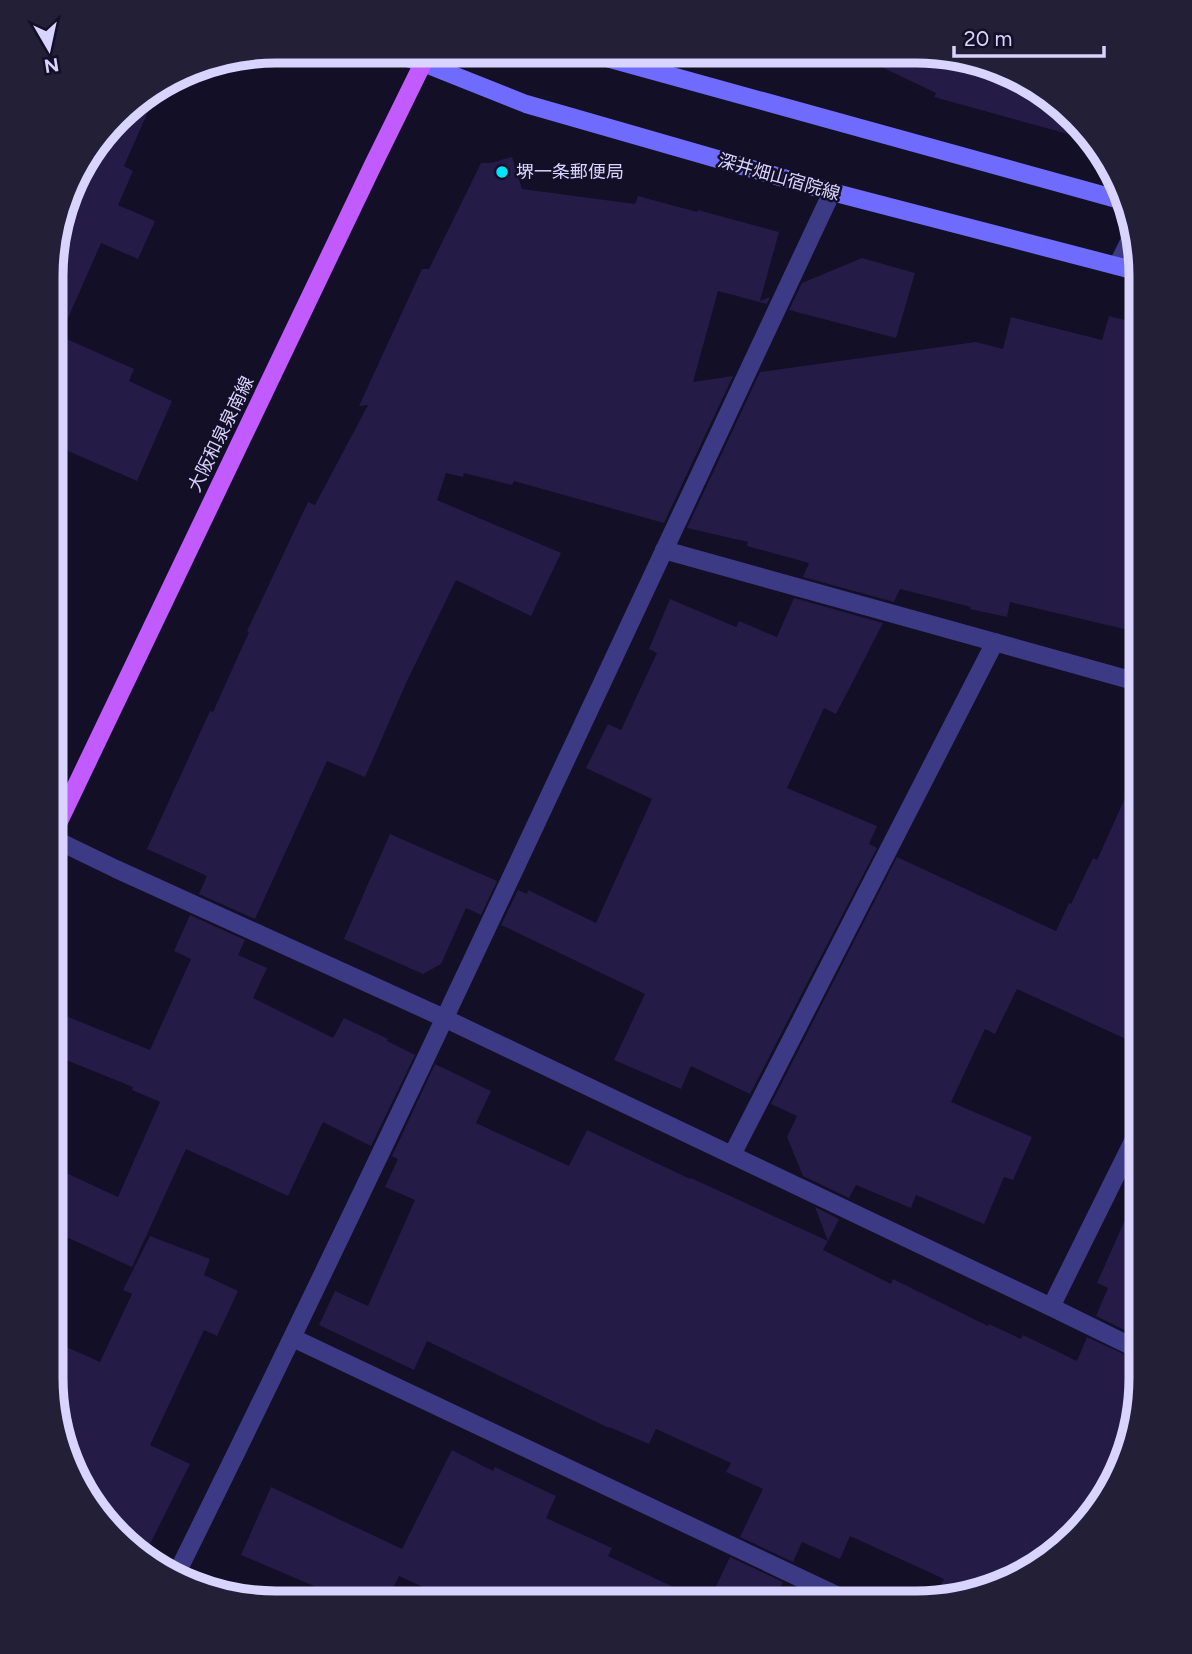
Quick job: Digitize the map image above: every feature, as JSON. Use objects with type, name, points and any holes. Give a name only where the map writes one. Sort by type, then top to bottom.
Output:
[{"type":"main road","name":"大阪和泉泉南線","points":[[63,814],[423,63]]},
{"type":"main road","name":"深井畑山宿院線","points":[[439,63],[526,104],[832,192],[1129,269]]},
{"type":"main road","points":[[625,63],[1114,198]]},
{"type":"street","points":[[180,1567],[293,1338],[832,192]]},
{"type":"street","points":[[1116,265],[1127,246]]},
{"type":"street","points":[[664,550],[1129,679]]},
{"type":"street","points":[[732,1155],[995,642]]},
{"type":"street","points":[[63,842],[444,1018],[1129,1345]]},
{"type":"street","points":[[1051,1307],[1129,1149]]},
{"type":"street","points":[[293,1338],[828,1591]]},
{"type":"building","points":[[873,63],[944,65],[997,79],[1046,107],[1076,136],[934,97],[936,93]]},
{"type":"building","points":[[151,104],[124,166],[133,171],[118,205],[155,221],[138,259],[101,243],[63,329],[65,248],[79,195],[107,146],[125,125]]},
{"type":"building","points":[[512,157],[522,189],[635,204],[638,196],[779,232],[760,301],[770,297],[767,304],[718,291],[693,382],[733,376],[664,523],[514,481],[512,485],[464,473],[463,477],[446,473],[437,500],[561,553],[531,616],[456,580],[407,681],[365,777],[327,761],[255,919],[199,894],[207,876],[147,849],[210,711],[213,712],[249,632],[247,631],[308,502],[315,505],[368,405],[359,406],[422,269],[429,269],[481,163]]},
{"type":"building","points":[[862,258],[915,273],[896,338],[789,310],[802,283]]},
{"type":"building","points":[[1109,316],[1129,321],[1129,630],[1010,602],[1007,617],[900,589],[894,602],[803,577],[809,563],[747,546],[748,542],[687,528],[760,372],[976,342],[1003,349],[1011,317],[1102,340]]},
{"type":"building","points":[[63,337],[134,369],[129,381],[172,401],[137,481],[63,449]]},
{"type":"building","points":[[794,598],[883,623],[836,714],[824,708],[787,788],[877,826],[869,844],[877,848],[750,1094],[691,1066],[681,1089],[614,1060],[645,994],[501,925],[518,890],[527,894],[528,890],[596,923],[652,799],[586,768],[608,724],[621,730],[657,653],[649,649],[670,599],[736,627],[739,621],[777,637]]},
{"type":"building","points":[[1129,789],[1129,1040],[1017,989],[995,1034],[985,1029],[951,1102],[1032,1137],[1013,1180],[1004,1177],[984,1224],[916,1195],[911,1208],[856,1185],[849,1198],[803,1176],[787,1137],[797,1116],[771,1104],[897,857],[1056,931],[1093,858],[1097,860]]},
{"type":"building","points":[[390,834],[497,881],[481,915],[466,908],[441,964],[423,974],[344,939]]},
{"type":"building","points":[[190,915],[245,940],[238,955],[267,968],[253,998],[333,1038],[344,1018],[415,1055],[371,1146],[323,1122],[288,1196],[186,1149],[132,1267],[63,1235],[63,1172],[118,1197],[160,1102],[132,1090],[133,1087],[63,1059],[63,1015],[150,1050],[191,959],[174,951]]},
{"type":"building","points":[[435,1064],[491,1091],[476,1123],[569,1166],[587,1130],[828,1241],[823,1250],[891,1284],[893,1279],[988,1326],[989,1324],[1021,1339],[1023,1335],[1077,1361],[1087,1337],[1129,1356],[1129,1392],[1118,1446],[1093,1496],[1056,1538],[1010,1569],[984,1580],[939,1590],[944,1579],[850,1536],[840,1559],[802,1542],[793,1562],[740,1537],[763,1489],[726,1472],[731,1463],[656,1429],[649,1444],[609,1428],[427,1341],[414,1370],[319,1325],[335,1291],[368,1306],[415,1200],[385,1187],[398,1159],[392,1156]]},
{"type":"building","points":[[815,1207],[839,1219],[828,1241]]},
{"type":"building","points":[[1129,1211],[1129,1332],[1096,1316],[1108,1288],[1097,1283]]},
{"type":"building","points":[[150,1236],[210,1259],[204,1275],[238,1291],[217,1336],[204,1330],[150,1445],[190,1464],[148,1548],[125,1529],[107,1508],[85,1472],[74,1446],[63,1392],[63,1345],[100,1362],[132,1294],[123,1290]]},
{"type":"building","points":[[452,1450],[493,1471],[495,1467],[556,1496],[546,1518],[612,1548],[608,1556],[682,1591],[432,1591],[399,1576],[392,1591],[312,1591],[314,1586],[241,1555],[271,1487],[402,1549]]},
{"type":"building","points":[[730,1557],[783,1582],[779,1591],[714,1591]]},
{"type":"place","name":"堺一条郵便局","points":[[502,172]]}]
